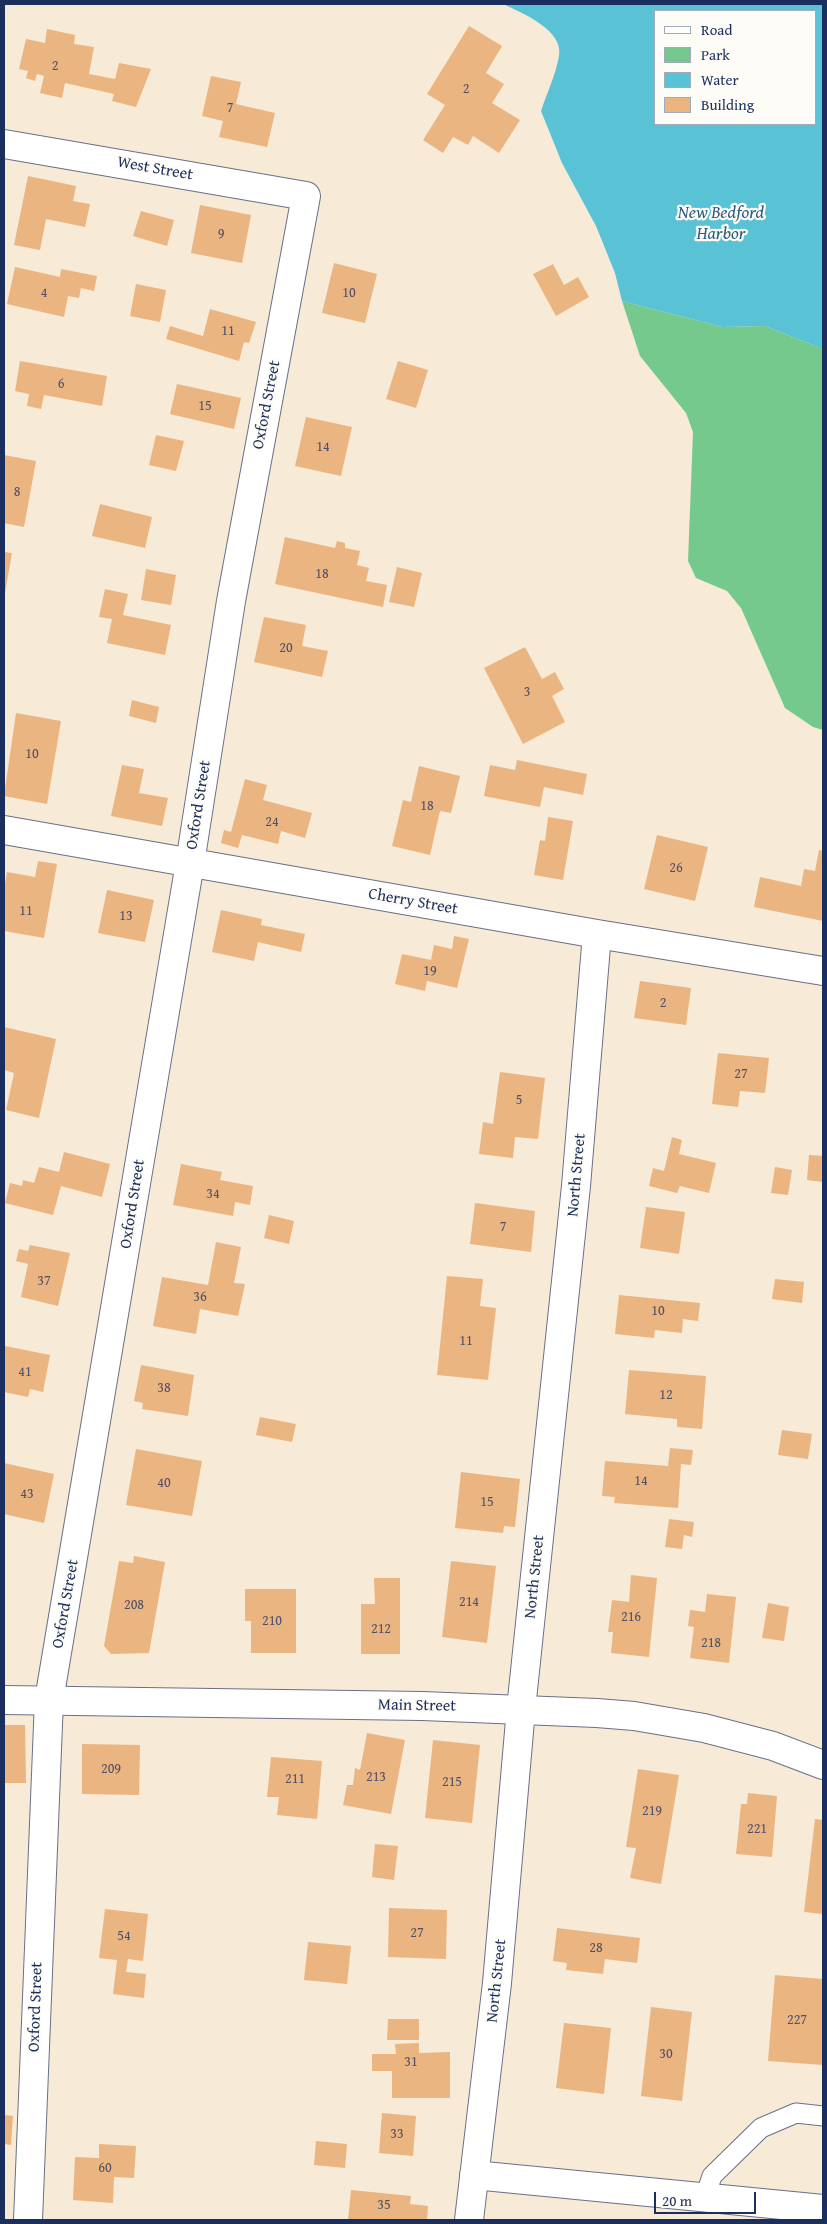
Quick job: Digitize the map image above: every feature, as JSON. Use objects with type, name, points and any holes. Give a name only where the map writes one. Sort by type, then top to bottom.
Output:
[{"type":"street","name":"West Street","points":[[4,144],[306,196]]},
{"type":"street","name":"Oxford Street","points":[[28,2220],[50,1700],[190,863],[231,601],[306,196]]},
{"type":"street","name":"Cherry Street","points":[[4,830],[597,934],[823,971]]},
{"type":"street","name":"North Street","points":[[469,2220],[497,1983],[521,1709],[576,1186],[597,934]]},
{"type":"street","name":"Main Street","points":[[4,1700],[596,1712],[670,1721],[738,1736],[823,1765]]},
{"type":"street","points":[[474,2175],[823,2208]]},
{"type":"lane","points":[[705,2197],[712,2176],[761,2128],[796,2113],[823,2116]]},
{"type":"green space","points":[[622,301],[722,327],[765,326],[823,349],[823,730],[813,727],[785,708],[741,608],[727,591],[696,578],[688,561],[693,432],[686,413],[640,356]]},
{"type":"water","name":"New Bedford Harbor","points":[[503,4],[823,4],[823,349],[765,326],[722,327],[622,301],[615,273],[596,226],[562,163],[541,111],[556,70],[559,47],[555,38],[548,30]]},
{"type":"building","points":[[469,26],[502,46],[486,73],[504,84],[492,103],[520,120],[499,153],[473,136],[468,145],[453,137],[443,153],[423,140],[445,105],[427,94]]},
{"type":"building","points":[[47,29],[75,35],[74,44],[94,47],[89,74],[115,79],[119,63],[151,69],[136,107],[112,101],[114,94],[65,83],[62,98],[40,93],[44,76],[37,74],[35,81],[26,78],[28,71],[19,69],[26,39],[45,43]]},
{"type":"building","points":[[211,76],[241,82],[236,104],[275,113],[267,147],[219,137],[223,121],[202,116]]},
{"type":"building","points":[[28,176],[76,186],[73,201],[90,204],[85,227],[46,219],[40,250],[14,245]]},
{"type":"building","points":[[200,205],[251,215],[242,263],[191,253]]},
{"type":"building","points":[[141,211],[174,220],[167,246],[133,236]]},
{"type":"building","points":[[334,263],[377,274],[365,323],[322,313]]},
{"type":"building","points":[[553,264],[564,285],[578,277],[589,297],[556,316],[533,274]]},
{"type":"building","points":[[15,267],[60,277],[61,269],[97,276],[94,291],[81,288],[79,298],[68,296],[64,317],[7,304]]},
{"type":"building","points":[[136,284],[166,290],[160,322],[130,316]]},
{"type":"building","points":[[210,309],[256,322],[249,343],[244,342],[239,361],[166,339],[170,326],[203,336]]},
{"type":"building","points":[[20,361],[107,376],[102,406],[44,395],[41,409],[27,406],[29,394],[15,391]]},
{"type":"building","points":[[398,361],[428,370],[416,408],[386,399]]},
{"type":"building","points":[[177,384],[241,398],[234,429],[170,414]]},
{"type":"building","points":[[306,417],[352,427],[341,476],[295,466]]},
{"type":"building","points":[[156,435],[184,441],[176,471],[149,465]]},
{"type":"building","points":[[4,455],[36,461],[24,527],[4,523]]},
{"type":"building","points":[[100,504],[152,517],[145,548],[92,536]]},
{"type":"building","points":[[285,537],[335,548],[337,541],[345,543],[345,548],[360,551],[357,565],[369,568],[366,581],[387,585],[383,607],[275,584]]},
{"type":"building","points":[[4,552],[12,553],[5,593],[4,592]]},
{"type":"building","points":[[397,567],[422,573],[414,607],[389,602]]},
{"type":"building","points":[[146,569],[176,575],[171,605],[141,600]]},
{"type":"building","points":[[105,589],[128,594],[123,615],[171,625],[165,655],[107,643],[112,619],[99,617]]},
{"type":"building","points":[[264,617],[306,625],[302,646],[328,651],[322,677],[254,662]]},
{"type":"building","points":[[525,647],[542,679],[555,672],[564,689],[552,696],[565,722],[523,744],[484,668]]},
{"type":"building","points":[[132,700],[159,707],[156,723],[129,716]]},
{"type":"building","points":[[16,713],[61,721],[47,804],[4,796]]},
{"type":"building","points":[[517,760],[587,774],[583,795],[544,787],[540,807],[484,796],[490,765],[515,770]]},
{"type":"building","points":[[122,765],[144,769],[139,793],[168,798],[162,826],[111,816]]},
{"type":"building","points":[[419,766],[460,776],[451,813],[440,811],[430,855],[392,846],[403,800],[411,802]]},
{"type":"building","points":[[245,779],[267,785],[263,800],[312,813],[305,838],[281,831],[278,844],[242,835],[238,848],[221,843],[224,830],[231,832]]},
{"type":"building","points":[[548,817],[573,821],[563,880],[534,875],[540,840],[545,841]]},
{"type":"building","points":[[657,835],[708,847],[695,901],[644,889]]},
{"type":"building","points":[[819,850],[823,851],[823,921],[754,907],[760,877],[801,886],[804,869],[815,871]]},
{"type":"building","points":[[38,861],[57,864],[44,938],[4,931],[4,890],[7,872],[35,877]]},
{"type":"building","points":[[107,890],[154,900],[145,942],[98,933]]},
{"type":"building","points":[[221,910],[262,919],[261,925],[305,934],[301,952],[258,942],[254,961],[212,952]]},
{"type":"building","points":[[454,936],[469,939],[457,988],[427,981],[425,991],[395,984],[402,954],[431,960],[434,945],[452,949]]},
{"type":"building","points":[[640,981],[691,988],[686,1025],[634,1018]]},
{"type":"building","points":[[4,1027],[56,1039],[39,1118],[6,1110],[14,1073],[4,1070]]},
{"type":"building","points":[[718,1053],[769,1058],[765,1093],[740,1091],[738,1107],[712,1104]]},
{"type":"building","points":[[500,1072],[545,1078],[538,1139],[515,1137],[513,1158],[479,1154],[483,1122],[493,1124]]},
{"type":"building","points":[[672,1137],[682,1140],[679,1154],[716,1163],[709,1193],[680,1186],[677,1193],[649,1186],[653,1168],[664,1171]]},
{"type":"building","points":[[64,1152],[110,1164],[102,1197],[61,1186],[53,1215],[5,1203],[10,1183],[22,1186],[23,1180],[34,1183],[39,1167],[59,1172]]},
{"type":"building","points":[[809,1155],[823,1156],[823,1182],[807,1180]]},
{"type":"building","points":[[181,1164],[222,1172],[220,1180],[253,1186],[250,1205],[235,1202],[233,1216],[173,1205]]},
{"type":"building","points":[[775,1167],[792,1170],[788,1195],[771,1193]]},
{"type":"building","points":[[475,1203],[535,1211],[531,1252],[470,1244]]},
{"type":"building","points":[[646,1207],[685,1212],[679,1254],[640,1248]]},
{"type":"building","points":[[269,1215],[294,1221],[289,1244],[264,1238]]},
{"type":"building","points":[[216,1242],[241,1247],[234,1283],[245,1284],[238,1316],[200,1309],[196,1334],[153,1326],[162,1277],[208,1285]]},
{"type":"building","points":[[30,1245],[70,1253],[58,1306],[21,1297],[28,1264],[16,1261],[19,1249],[28,1251]]},
{"type":"building","points":[[447,1276],[483,1279],[480,1306],[496,1308],[488,1380],[437,1375]]},
{"type":"building","points":[[775,1279],[804,1282],[802,1303],[772,1299]]},
{"type":"building","points":[[619,1295],[700,1303],[698,1321],[683,1319],[682,1333],[655,1330],[654,1338],[615,1334]]},
{"type":"building","points":[[5,1346],[50,1355],[43,1392],[30,1389],[28,1397],[4,1392]]},
{"type":"building","points":[[141,1365],[194,1375],[188,1416],[142,1409],[143,1403],[134,1401]]},
{"type":"building","points":[[629,1370],[706,1376],[702,1429],[677,1427],[677,1419],[625,1414]]},
{"type":"building","points":[[260,1417],[296,1424],[292,1442],[256,1435]]},
{"type":"building","points":[[782,1430],[812,1434],[808,1459],[778,1455]]},
{"type":"building","points":[[670,1448],[693,1450],[691,1465],[681,1464],[678,1508],[614,1503],[615,1497],[602,1496],[605,1461],[668,1466]]},
{"type":"building","points":[[136,1449],[202,1461],[192,1516],[126,1505]]},
{"type":"building","points":[[4,1463],[54,1474],[44,1523],[4,1514]]},
{"type":"building","points":[[461,1472],[520,1479],[515,1527],[504,1526],[503,1533],[455,1528]]},
{"type":"building","points":[[669,1519],[694,1522],[692,1537],[684,1535],[682,1549],[665,1547]]},
{"type":"building","points":[[134,1556],[165,1562],[149,1653],[111,1654],[104,1646],[119,1561],[133,1563]]},
{"type":"building","points":[[451,1561],[496,1566],[487,1643],[442,1637]]},
{"type":"building","points":[[631,1575],[657,1578],[649,1657],[611,1653],[613,1632],[608,1632],[612,1600],[629,1602]]},
{"type":"building","points":[[374,1578],[400,1578],[400,1654],[361,1654],[361,1604],[375,1604]]},
{"type":"building","points":[[245,1589],[296,1589],[296,1653],[251,1653],[251,1621],[245,1621]]},
{"type":"building","points":[[707,1594],[736,1597],[729,1663],[690,1658],[694,1627],[688,1626],[690,1610],[705,1612]]},
{"type":"building","points":[[768,1603],[789,1607],[784,1641],[762,1638]]},
{"type":"building","points":[[4,1725],[25,1725],[26,1783],[4,1783]]},
{"type":"building","points":[[367,1733],[405,1740],[391,1814],[343,1805],[347,1785],[353,1785],[355,1768],[360,1770]]},
{"type":"building","points":[[433,1740],[480,1745],[472,1823],[425,1818]]},
{"type":"building","points":[[82,1744],[140,1745],[139,1795],[82,1794]]},
{"type":"building","points":[[271,1757],[322,1761],[317,1819],[277,1815],[279,1797],[267,1797]]},
{"type":"building","points":[[638,1769],[679,1775],[661,1884],[630,1878],[636,1848],[626,1847]]},
{"type":"building","points":[[748,1793],[777,1796],[772,1857],[736,1854],[741,1804],[747,1804]]},
{"type":"building","points":[[815,1819],[823,1820],[823,1914],[804,1912]]},
{"type":"building","points":[[375,1844],[398,1846],[394,1880],[372,1877]]},
{"type":"building","points":[[389,1908],[447,1910],[446,1959],[388,1957]]},
{"type":"building","points":[[105,1909],[148,1914],[143,1961],[128,1959],[126,1972],[146,1974],[144,1998],[113,1994],[117,1960],[99,1958]]},
{"type":"building","points":[[557,1928],[640,1938],[637,1963],[605,1959],[603,1974],[566,1970],[567,1963],[553,1961]]},
{"type":"building","points":[[308,1942],[351,1946],[347,1984],[304,1980]]},
{"type":"building","points":[[775,1975],[823,1979],[823,2065],[768,2061]]},
{"type":"building","points":[[651,2007],[692,2012],[682,2101],[641,2096]]},
{"type":"building","points":[[388,2019],[419,2019],[419,2040],[387,2040]]},
{"type":"building","points":[[564,2023],[611,2028],[604,2094],[556,2088]]},
{"type":"building","points":[[419,2043],[419,2053],[450,2052],[450,2098],[392,2098],[392,2071],[372,2071],[372,2054],[396,2054],[395,2044]]},
{"type":"building","points":[[382,2113],[416,2116],[413,2156],[379,2153]]},
{"type":"building","points":[[4,2115],[13,2116],[11,2145],[4,2144]]},
{"type":"building","points":[[316,2141],[347,2144],[345,2168],[314,2165]]},
{"type":"building","points":[[99,2144],[136,2146],[134,2178],[114,2177],[113,2203],[73,2200],[75,2157],[99,2158]]},
{"type":"building","points":[[351,2190],[411,2196],[410,2204],[428,2206],[427,2220],[348,2220]]}]
